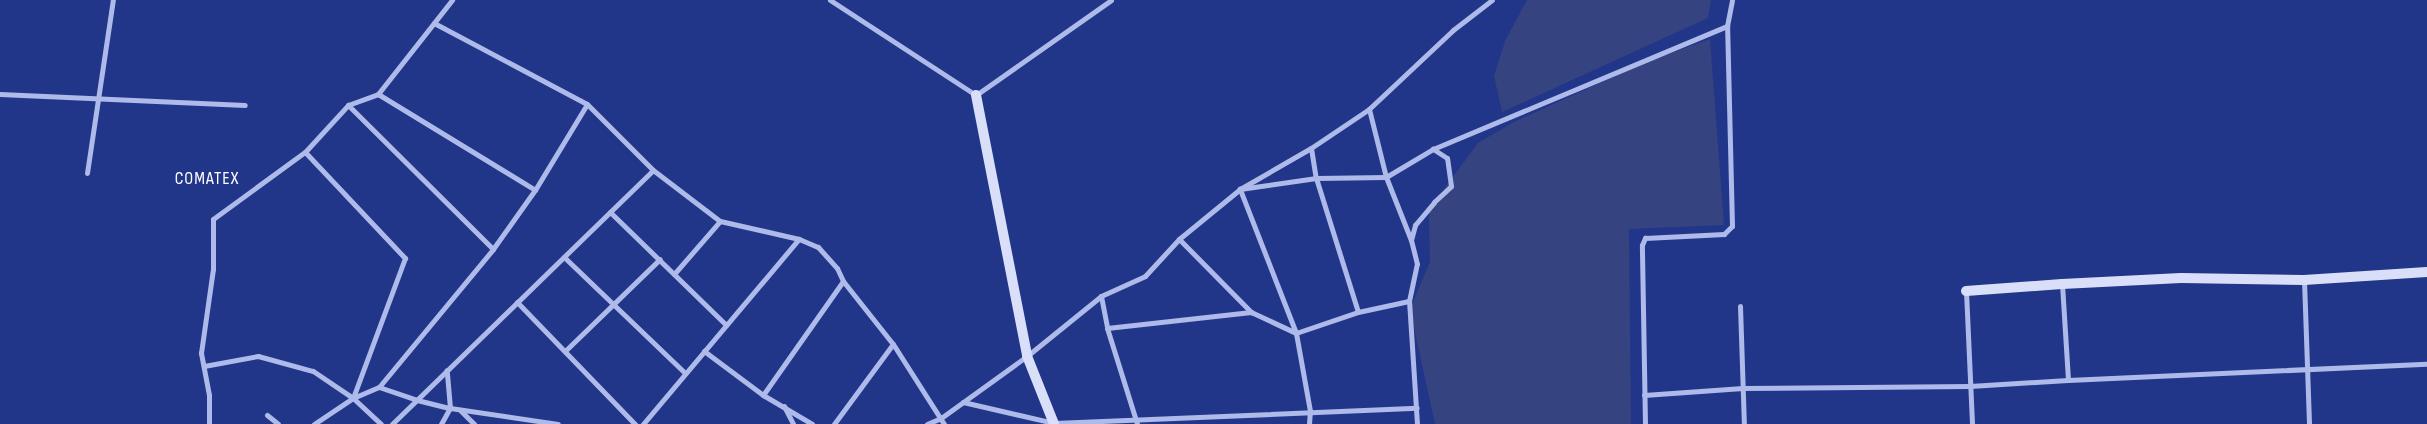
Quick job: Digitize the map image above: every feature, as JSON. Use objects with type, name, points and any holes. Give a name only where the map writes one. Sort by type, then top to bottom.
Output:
[{"type":"street","points":[[88,173],[113,0]]},
{"type":"street","points":[[209,424],[209,395],[201,353],[212,269],[213,219],[305,152],[348,105],[378,94],[452,0]]},
{"type":"street","points":[[830,0],[976,95],[1027,356],[1054,424]]},
{"type":"street","points":[[976,95],[1111,0]]},
{"type":"street","points":[[927,424],[941,418],[1027,356],[1101,296],[1145,276],[1179,239],[1240,189],[1311,148],[1369,109],[1453,30],[1492,0]]},
{"type":"street","points":[[1645,424],[1642,245],[1646,238],[1724,234],[1732,226],[1726,26],[1732,0]]},
{"type":"street","points":[[434,23],[587,104],[653,170],[720,221],[799,239],[818,247],[837,268],[843,281],[893,344],[944,424]]},
{"type":"street","points":[[1240,189],[1316,178],[1386,177],[1434,149],[1726,26]]},
{"type":"street","points":[[0,94],[245,105]]},
{"type":"street","points":[[378,94],[535,190]]},
{"type":"street","points":[[314,424],[352,398],[379,387],[493,249],[535,190],[587,104]]},
{"type":"street","points":[[348,105],[493,249]]},
{"type":"street","points":[[1369,109],[1386,177],[1411,240],[1417,264],[1409,301],[1417,424]]},
{"type":"street","points":[[1311,148],[1316,178],[1358,312]]},
{"type":"street","points":[[1411,240],[1416,225],[1434,202],[1451,186],[1447,158],[1434,149]]},
{"type":"street","points":[[305,152],[405,258],[352,398]]},
{"type":"street","points":[[392,424],[653,170]]},
{"type":"street","points":[[1240,189],[1296,333],[1310,412],[1309,424]]},
{"type":"street","points":[[610,212],[726,325]]},
{"type":"street","points":[[674,274],[720,221]]},
{"type":"street","points":[[643,424],[799,239]]},
{"type":"street","points":[[1179,239],[1252,312],[1296,333],[1358,312],[1409,301]]},
{"type":"street","points":[[564,257],[685,374]]},
{"type":"street","points":[[565,352],[660,259]]},
{"type":"street","points":[[1972,424],[1966,292],[2062,284],[2181,278],[2304,280],[2427,272]]},
{"type":"street","points":[[2304,280],[2310,424]]},
{"type":"street","points":[[763,395],[843,281]]},
{"type":"street","points":[[2062,284],[2068,380]]},
{"type":"street","points":[[1101,296],[1106,328],[1136,421]]},
{"type":"street","points":[[518,302],[635,424]]},
{"type":"street","points":[[1740,306],[1744,424]]},
{"type":"street","points":[[1106,328],[1252,312]]},
{"type":"street","points":[[834,424],[893,344]]},
{"type":"street","points":[[704,351],[763,395],[812,424]]},
{"type":"street","points":[[204,366],[258,356],[313,372],[352,398],[381,424]]},
{"type":"street","points":[[1644,395],[1742,388],[1970,386],[2427,364]]},
{"type":"street","points":[[440,424],[450,408],[447,370]]},
{"type":"street","points":[[379,387],[417,400],[450,408],[558,424]]},
{"type":"street","points":[[962,402],[1054,424],[1417,408]]},
{"type":"street","points":[[784,406],[793,424]]},
{"type":"street","points":[[460,409],[474,424]]},
{"type":"street","points":[[267,416],[278,424]]},
{"type":"water","points":[[1527,0],[1711,0],[1708,18],[1502,112],[1494,76],[1505,41]]},
{"type":"water","points":[[1710,39],[1724,225],[1629,229],[1631,424],[1435,424],[1410,309],[1430,262],[1429,213],[1446,186],[1478,143],[1514,122],[1644,63]]},
{"type":"district","name":"COMATEX","points":[[207,179]]}]
